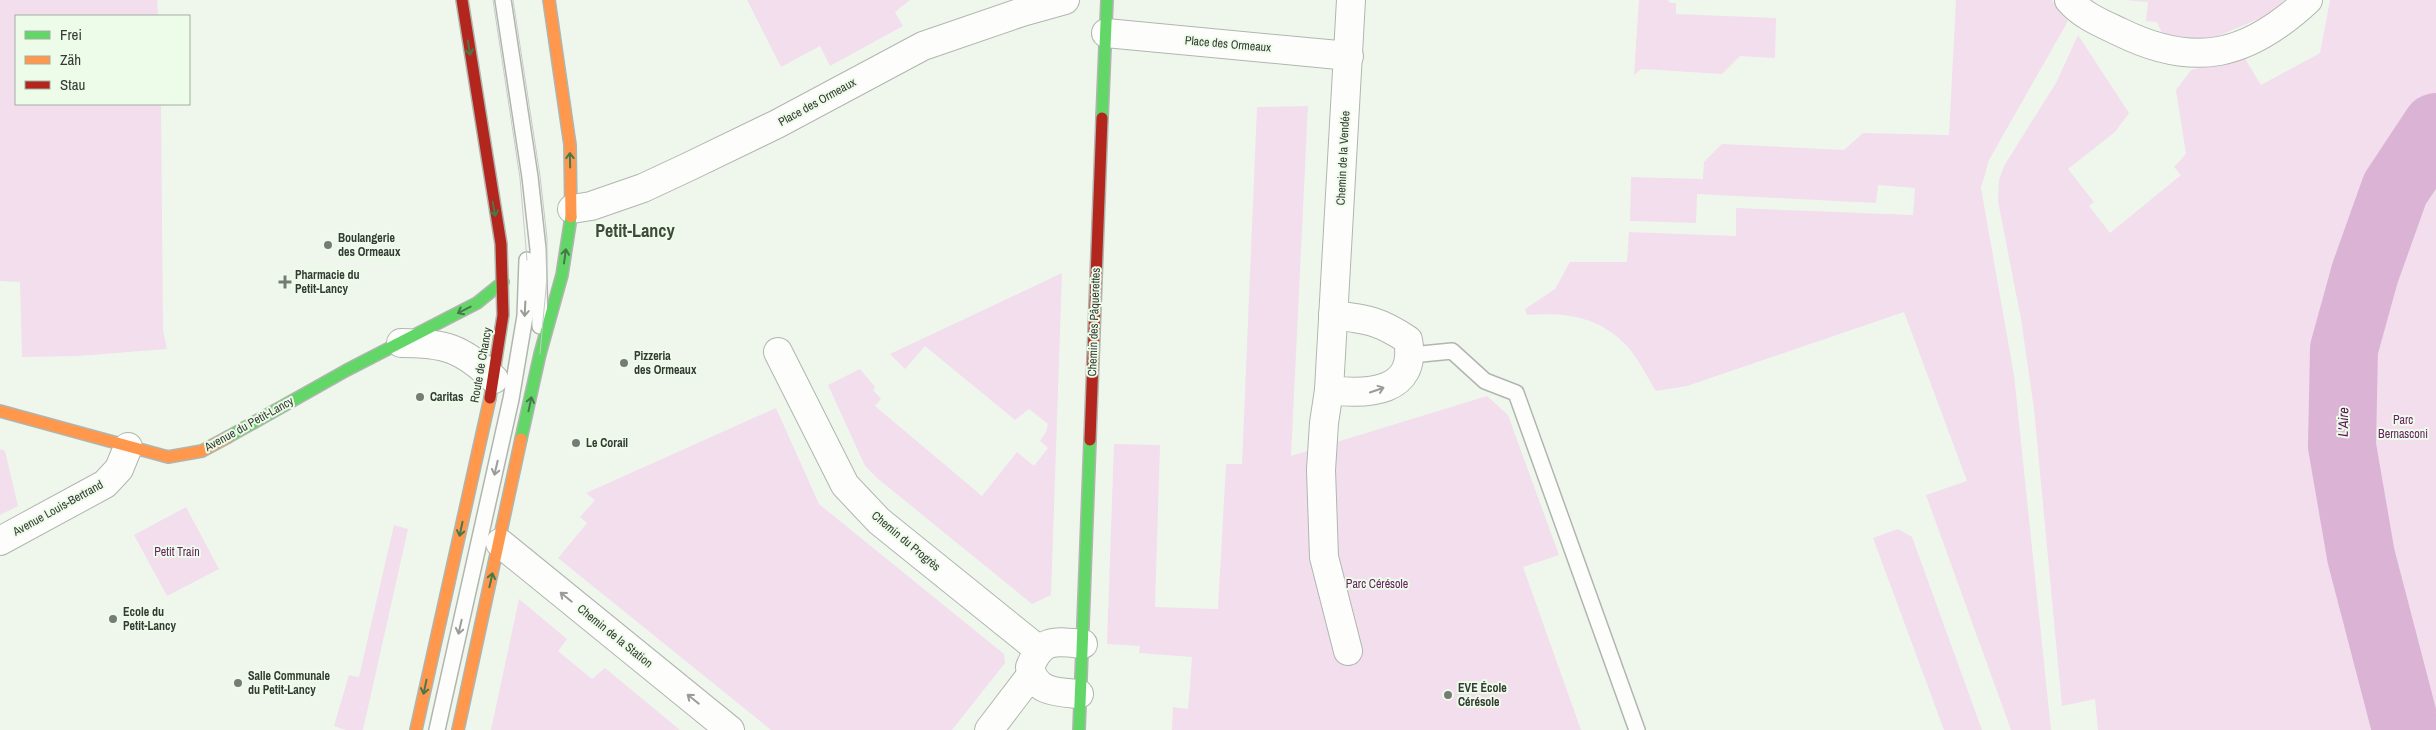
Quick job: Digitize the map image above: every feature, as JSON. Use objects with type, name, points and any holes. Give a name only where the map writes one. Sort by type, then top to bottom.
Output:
[{"type":"main road","name":"Route de Chancy","points":[[416,730],[494,378],[503,315],[501,244],[462,0]]},
{"type":"main road","points":[[458,730],[540,354],[562,275],[572,209],[570,145],[549,0]]},
{"type":"main road","name":"Chemin des Pâquerettes","points":[[1079,730],[1107,0]]},
{"type":"main road","name":"Avenue du Petit-Lancy","points":[[0,410],[168,457],[202,451],[347,370],[477,303],[503,282]]},
{"type":"street","name":"Place des Ormeaux","points":[[572,209],[591,206],[642,188],[678,172],[777,124],[923,46],[1022,12],[1065,0]]},
{"type":"street","name":"Chemin de la Vendée","points":[[1348,651],[1324,558],[1321,470],[1324,423],[1329,390],[1350,56],[1351,0]]},
{"type":"street","points":[[2074,6],[2159,48],[2195,54],[2228,50],[2269,32],[2308,0]]},
{"type":"street","name":"Place des Ormeaux","points":[[1106,32],[1350,56]]},
{"type":"street","points":[[1329,390],[1355,393],[1376,392],[1397,380],[1408,367],[1411,355],[1408,340],[1386,325],[1365,318],[1333,315]]},
{"type":"street","name":"Avenue du Petit-Lancy","points":[[400,343],[431,343],[458,351],[473,359],[494,378]]},
{"type":"street","name":"Chemin du Progrès","points":[[778,352],[845,485],[879,521],[1035,662]]},
{"type":"street","name":"Avenue Louis-Bertrand","points":[[0,541],[105,484],[118,469],[128,447]]},
{"type":"street","name":"Chemin de la Station","points":[[500,543],[730,730]]},
{"type":"street","points":[[989,730],[1047,643],[1059,641],[1083,644]]},
{"type":"street","points":[[1035,662],[1050,692],[1079,694]]},
{"type":"lane","points":[[503,0],[530,177],[532,255],[540,354]]},
{"type":"lane","name":"Avenue du Petit-Lancy","points":[[503,282],[532,255]]},
{"type":"lane","points":[[437,730],[512,399],[532,255]]},
{"type":"lane","points":[[1411,355],[1452,351],[1485,382],[1516,393],[1637,730]]},
{"type":"green space","points":[[0,0],[157,0],[158,15],[15,15],[15,105],[161,105],[163,330],[167,349],[78,356],[22,357],[20,282],[0,281]]},
{"type":"green space","points":[[747,0],[910,0],[895,12],[903,26],[830,66],[820,46],[781,67]]},
{"type":"green space","points":[[1639,0],[1668,0],[1670,3],[1676,3],[1676,14],[1776,18],[1775,58],[1740,56],[1722,74],[1641,69],[1634,75]]},
{"type":"green space","points":[[1956,0],[2052,0],[2068,21],[1989,160],[1981,188],[2014,375],[2051,730],[2011,730],[1926,495],[1967,481],[1904,312],[1687,386],[1656,391],[1627,346],[1605,328],[1581,318],[1555,314],[1527,315],[1525,309],[1555,289],[1570,262],[1627,262],[1629,232],[1736,236],[1736,208],[1913,215],[1915,188],[1878,185],[1876,203],[1697,194],[1696,223],[1630,221],[1631,177],[1703,179],[1704,162],[1722,144],[1844,150],[1863,133],[1949,135]]},
{"type":"green space","points":[[2124,0],[2284,0],[2268,15],[2213,38],[2164,38],[2157,22],[2146,21],[2148,2]]},
{"type":"green space","name":"Parc Bernasconi","points":[[2330,0],[2436,0],[2436,730],[2098,730],[2095,699],[2062,706],[2034,409],[2021,319],[1998,201],[1999,180],[2004,166],[2056,83],[2078,35],[2129,113],[2115,132],[2068,169],[2094,202],[2089,206],[2110,233],[2181,175],[2174,167],[2186,154],[2176,90],[2191,70],[2244,57],[2261,85],[2320,53]]},
{"type":"green space","name":"Parc Cérésole","points":[[1308,106],[1291,456],[1487,396],[1508,415],[1559,555],[1523,567],[1581,730],[1172,730],[1173,707],[1188,709],[1192,657],[1139,653],[1140,646],[1107,644],[1114,444],[1160,445],[1155,607],[1218,609],[1226,464],[1242,464],[1257,107]]},
{"type":"green space","points":[[1062,273],[1051,595],[1032,604],[877,478],[865,466],[828,385],[860,369],[875,387],[873,390],[881,399],[875,406],[982,496],[1017,452],[1034,466],[1048,448],[1040,441],[1046,432],[1048,424],[1029,409],[1015,420],[925,346],[905,369],[890,354]]},
{"type":"green space","points":[[776,408],[819,504],[1004,654],[1005,663],[952,730],[771,730],[558,558],[587,523],[580,517],[595,500],[586,493]]},
{"type":"green space","points":[[0,449],[5,451],[18,506],[0,515]]},
{"type":"green space","name":"Petit Train","points":[[186,507],[219,569],[167,596],[134,535]]},
{"type":"green space","points":[[394,525],[408,529],[363,730],[346,730],[334,726],[349,675],[359,677]]},
{"type":"green space","points":[[1898,529],[1912,537],[1982,730],[1944,730],[1873,538]]},
{"type":"green space","points":[[519,599],[567,639],[558,651],[592,679],[605,668],[680,730],[491,730]]},
{"type":"waterway","name":"L'Aire","points":[[2408,730],[2404,721],[2361,556],[2342,446],[2344,349],[2365,273],[2395,189],[2436,127]]},
{"type":"tram line","points":[[493,0],[520,178],[527,260]]},
{"type":"tram line","points":[[513,0],[540,176],[547,238],[547,277],[540,354]]},
{"type":"traffic: fast","points":[[1102,118],[1107,0]]},
{"type":"traffic: fast","points":[[521,439],[540,354],[562,275],[571,217]]},
{"type":"traffic: fast","points":[[228,437],[347,370],[477,303],[503,282]]},
{"type":"traffic: fast","points":[[1079,730],[1090,440]]},
{"type":"traffic: slow","points":[[549,0],[570,145],[571,217]]},
{"type":"traffic: slow","points":[[416,730],[490,398]]},
{"type":"traffic: slow","points":[[0,411],[168,457],[202,451],[228,437]]},
{"type":"traffic: slow","points":[[458,730],[521,439]]},
{"type":"traffic: jam","points":[[462,0],[501,244],[503,315],[490,398]]},
{"type":"traffic: jam","points":[[1090,440],[1102,118]]},
{"type":"place","name":"Boulangerie des Ormeaux","points":[[328,245]]},
{"type":"place","name":"Pharmacie du Petit-Lancy","points":[[285,282]]},
{"type":"place","name":"Pizzeria des Ormeaux","points":[[624,363]]},
{"type":"place","name":"Caritas","points":[[420,397]]},
{"type":"place","name":"Le Corail","points":[[576,443]]},
{"type":"place","name":"Ecole du Petit-Lancy","points":[[113,619]]},
{"type":"place","name":"Salle Communale du Petit-Lancy","points":[[238,683]]},
{"type":"place","name":"EVE École Cérésole","points":[[1448,695]]},
{"type":"district","name":"Petit-Lancy","points":[[635,230]]}]
